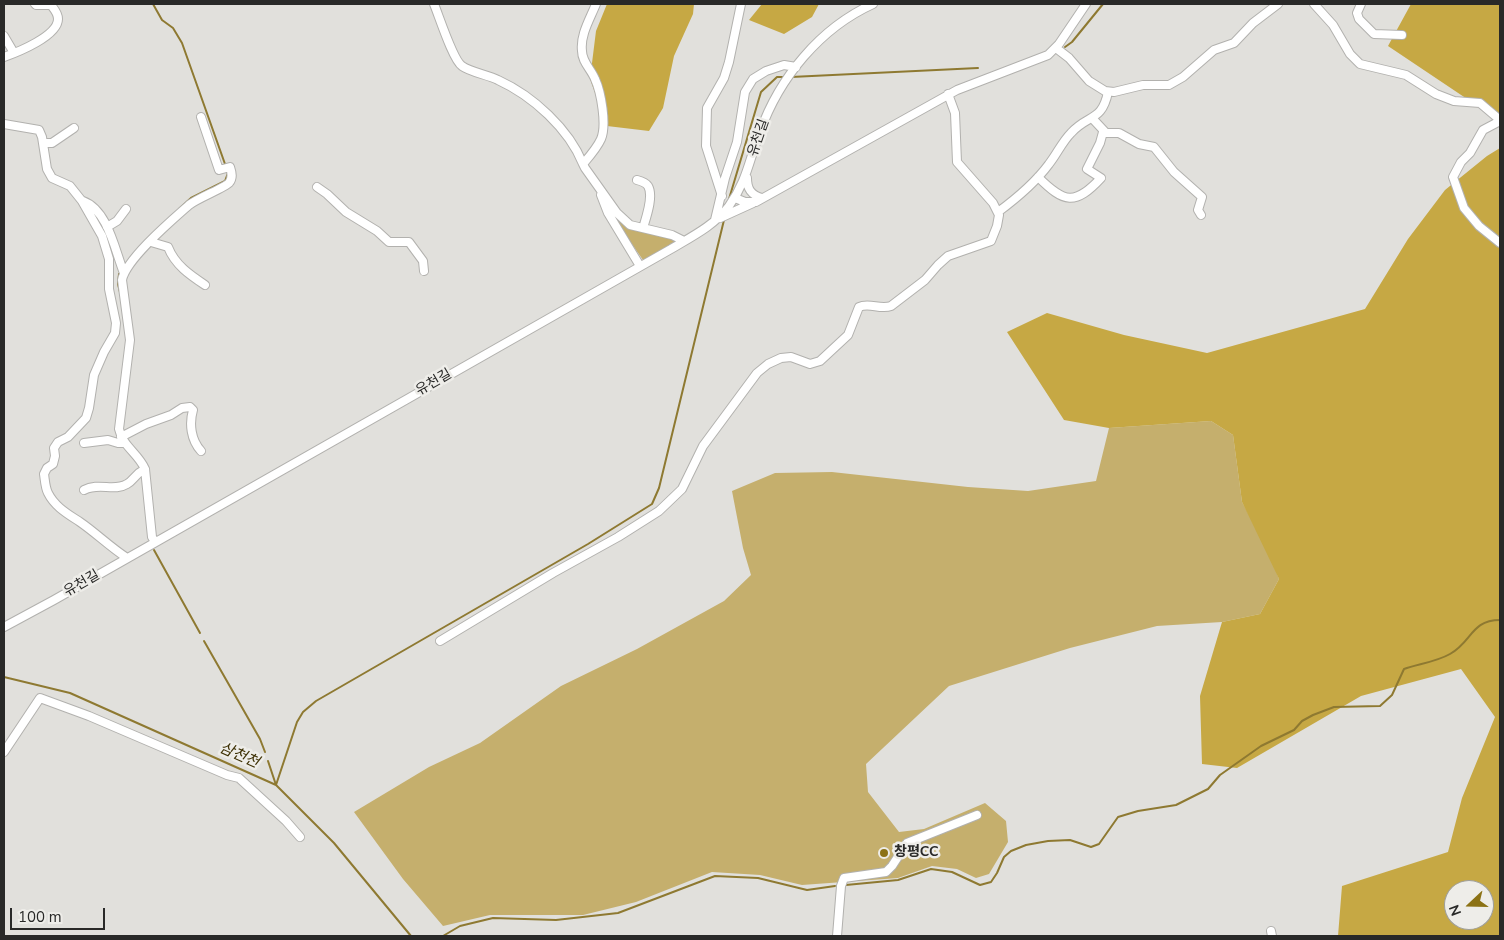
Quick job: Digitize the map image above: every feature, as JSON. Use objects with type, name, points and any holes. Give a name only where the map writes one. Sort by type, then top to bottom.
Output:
[{"type":"street","points":[[4,56],[29,48],[38,42],[52,29],[58,20],[57,12],[51,4],[34,4]]},
{"type":"street","points":[[434,4],[454,55],[462,66],[514,88],[548,116],[579,154],[587,172],[625,220],[634,226],[672,235],[684,241]]},
{"type":"street","points":[[584,164],[601,139],[603,125],[595,77],[585,61],[581,50],[584,35],[596,4]]},
{"type":"street","points":[[722,196],[706,146],[707,108],[724,78],[741,4]]},
{"type":"street","name":"유천길","points":[[4,627],[684,241],[715,220],[735,198],[747,174],[766,116],[794,70],[811,49],[834,28],[873,4]]},
{"type":"street","points":[[715,220],[759,200],[948,94],[1052,52],[1086,4]]},
{"type":"street","points":[[1056,48],[1070,58],[1089,81],[1099,89],[1114,92],[1143,85],[1164,86],[1174,83],[1183,77],[1214,50],[1234,42],[1253,23],[1278,4]]},
{"type":"street","points":[[1314,4],[1333,25],[1350,54],[1360,64],[1406,75],[1436,94],[1454,101],[1480,103],[1500,120],[1483,130],[1470,153],[1461,162],[1453,178],[1464,208],[1479,226],[1500,243]]},
{"type":"street","points":[[1361,4],[1357,13],[1359,19],[1374,34],[1402,35]]},
{"type":"street","points":[[4,36],[14,53]]},
{"type":"street","points":[[715,220],[725,178],[737,142],[745,92],[753,79],[766,71],[784,66],[794,70]]},
{"type":"street","points":[[998,212],[1038,177],[1054,158],[1069,134],[1103,109],[1108,92]]},
{"type":"street","points":[[440,641],[659,511],[682,489],[706,441],[762,368],[782,358],[791,357],[810,364],[823,359],[850,331],[858,307],[866,304],[885,308],[891,306],[925,280],[948,256],[991,241],[997,226],[998,212],[993,203],[957,162],[955,113],[948,94]]},
{"type":"street","points":[[155,542],[152,537],[145,469],[140,460],[122,440],[119,429],[130,342],[122,285],[124,273],[131,262],[189,205],[226,185],[232,178],[230,167],[219,170],[201,117]]},
{"type":"street","points":[[1092,118],[1103,132],[1119,134],[1139,144],[1154,147],[1174,172],[1202,197],[1198,210],[1201,215]]},
{"type":"street","points":[[4,124],[39,130],[47,169],[52,178],[70,186],[82,201],[99,227],[109,259],[108,289],[116,323],[115,333],[94,375],[86,418],[68,437],[58,442],[54,448],[53,464],[47,468],[44,474],[48,492],[58,506],[127,558]]},
{"type":"street","points":[[43,143],[52,143],[74,128]]},
{"type":"street","points":[[1038,177],[1054,193],[1063,197],[1078,196],[1086,193],[1101,178],[1087,168],[1100,143],[1103,132]]},
{"type":"street","points":[[747,174],[750,191],[759,200]]},
{"type":"street","points":[[637,180],[645,184],[649,190],[649,204],[643,228]]},
{"type":"street","points":[[317,187],[346,212],[377,231],[389,242],[409,242],[423,261],[424,271]]},
{"type":"street","points":[[599,188],[608,213],[640,266]]},
{"type":"street","points":[[735,198],[745,202],[759,200]]},
{"type":"street","points":[[82,201],[93,207],[102,218],[124,273]]},
{"type":"street","points":[[107,228],[117,221],[126,209]]},
{"type":"street","points":[[151,242],[168,247],[171,255],[182,268],[205,285]]},
{"type":"street","points":[[84,442],[122,440],[146,424],[182,408],[190,407],[192,410],[193,438],[201,451]]},
{"type":"street","points":[[84,490],[92,486],[114,488],[127,484],[138,472],[145,469]]},
{"type":"street","points":[[4,752],[40,698],[90,716],[227,775],[240,778],[286,821],[300,837]]},
{"type":"street","points":[[837,936],[841,886],[844,878],[886,872],[907,843],[978,815]]},
{"type":"shaded area","points":[[607,4],[694,4],[693,14],[674,56],[663,108],[649,131],[607,126],[590,79],[596,31]]},
{"type":"shaded area","points":[[762,4],[819,4],[812,17],[784,34],[749,20]]},
{"type":"shaded area","points":[[1411,4],[1500,4],[1500,123],[1388,46]]},
{"type":"shaded area","points":[[1500,148],[1500,936],[1338,936],[1342,886],[1448,852],[1462,798],[1495,717],[1461,669],[1361,696],[1237,768],[1202,764],[1200,696],[1222,622],[1260,614],[1279,579],[1242,502],[1233,435],[1211,421],[1109,428],[1064,420],[1007,332],[1047,313],[1124,335],[1207,353],[1365,309],[1408,239],[1445,190],[1487,156]]},
{"type":"shaded area","points":[[610,208],[626,225],[669,236],[678,241],[643,260],[615,220]]},
{"type":"shaded area","points":[[1211,421],[1233,435],[1242,502],[1268,550],[1279,579],[1260,614],[1222,622],[1157,626],[1070,648],[949,686],[866,764],[868,792],[899,832],[924,829],[985,803],[1006,821],[1008,842],[989,874],[976,878],[957,869],[932,866],[898,878],[802,885],[760,875],[712,872],[636,902],[583,915],[490,915],[443,926],[403,879],[354,812],[429,767],[480,743],[561,686],[637,649],[724,601],[751,575],[743,548],[732,491],[775,473],[832,472],[968,487],[1028,491],[1096,481],[1109,428]]},
{"type":"waterway","points":[[153,4],[162,20],[173,28],[182,43],[225,164]]},
{"type":"waterway","points":[[1065,47],[1072,42],[1103,4]]},
{"type":"waterway","points":[[791,77],[978,68]]},
{"type":"waterway","points":[[729,199],[761,92],[777,77],[786,77]]},
{"type":"waterway","points":[[179,209],[191,198],[225,181],[228,173]]},
{"type":"waterway","points":[[276,785],[297,722],[303,712],[316,701],[588,544],[652,504],[659,488],[724,220]]},
{"type":"waterway","points":[[119,274],[118,284],[120,292]]},
{"type":"waterway","points":[[154,550],[200,633]]},
{"type":"waterway","points":[[846,885],[898,880],[931,869],[952,872],[980,885],[991,882],[1004,857],[1011,851],[1026,845],[1070,840],[1091,847],[1099,844],[1118,817],[1138,811],[1176,805],[1208,789],[1220,775],[1261,746],[1294,730],[1302,721],[1313,715],[1334,707],[1380,706],[1392,695],[1404,669],[1445,657],[1463,644],[1477,628],[1490,621],[1500,620]]},
{"type":"waterway","points":[[204,641],[260,739],[265,752]]},
{"type":"waterway","name":"삼천천","points":[[4,677],[70,693],[276,785],[334,843],[411,936]]},
{"type":"waterway","points":[[268,761],[276,785]]},
{"type":"waterway","points":[[443,936],[460,926],[493,918],[556,920],[618,913],[715,876],[758,878],[807,890],[835,886]]},
{"type":"place","name":"창평CC","points":[[884,853]]}]
